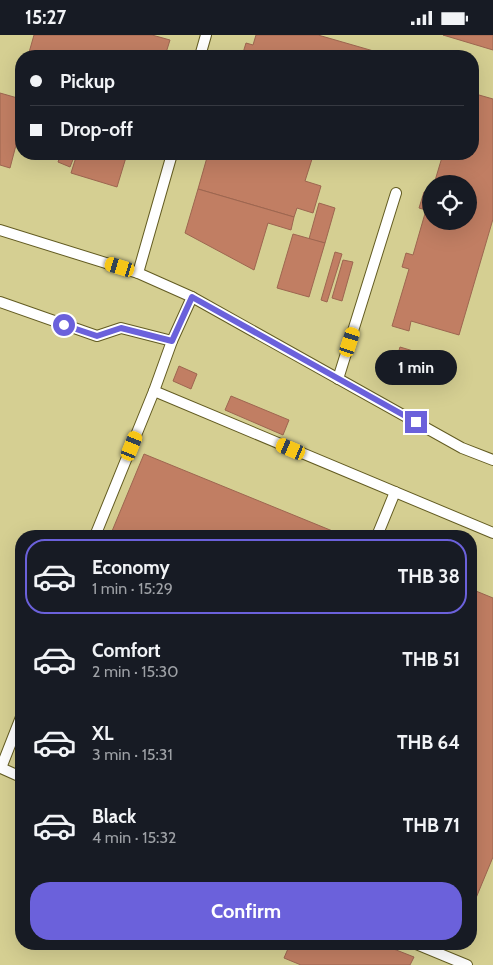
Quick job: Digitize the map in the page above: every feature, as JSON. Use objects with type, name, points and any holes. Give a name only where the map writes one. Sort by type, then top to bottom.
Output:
[{"type":"lane","points":[[202,50],[206,35]]},
{"type":"lane","points":[[138,273],[170,160]]},
{"type":"lane","points":[[338,379],[396,193]]},
{"type":"lane","points":[[0,230],[138,273],[192,297],[462,448],[493,460]]},
{"type":"lane","points":[[97,530],[154,391],[172,341],[192,297]]},
{"type":"lane","points":[[0,302],[97,336],[121,328],[172,341]]},
{"type":"lane","points":[[154,391],[493,533]]},
{"type":"lane","points":[[379,530],[395,492]]},
{"type":"lane","points":[[15,732],[1,768],[15,774]]},
{"type":"lane","points":[[431,950],[467,965]]},
{"type":"building","points":[[34,35],[152,35],[170,40],[167,50],[30,50]]},
{"type":"building","points":[[256,35],[318,35],[370,50],[244,50],[246,43],[253,45]]},
{"type":"building","points":[[443,35],[493,35],[493,50]]},
{"type":"building","points":[[0,93],[15,97],[15,149],[10,168],[0,165]]},
{"type":"building","points":[[479,95],[493,99],[493,219],[459,335],[411,321],[409,331],[392,326],[409,269],[402,267],[406,253],[413,255],[422,224],[422,230],[477,230],[477,175],[437,175],[441,160],[479,160]]},
{"type":"building","points":[[59,160],[73,160],[70,167],[58,162]]},
{"type":"building","points":[[75,160],[125,160],[117,187],[71,173]]},
{"type":"building","points":[[206,160],[312,160],[305,181],[321,186],[313,213],[297,208],[294,217],[198,189]]},
{"type":"building","points":[[198,189],[294,217],[291,230],[268,223],[254,270],[185,233]]},
{"type":"building","points":[[422,198],[422,209],[419,208]]},
{"type":"building","points":[[319,203],[335,208],[325,243],[309,239]]},
{"type":"building","points":[[293,234],[325,243],[309,297],[277,288]]},
{"type":"building","points":[[335,252],[342,254],[327,302],[321,300]]},
{"type":"building","points":[[343,260],[353,262],[342,301],[332,298]]},
{"type":"building","points":[[400,347],[453,363],[449,376],[396,360]]},
{"type":"building","points":[[179,366],[197,374],[191,389],[173,381]]},
{"type":"building","points":[[231,396],[289,420],[283,435],[225,410]]},
{"type":"building","points":[[144,454],[330,530],[112,530]]},
{"type":"building","points":[[477,591],[493,598],[493,857],[477,896]]},
{"type":"building","points":[[287,950],[396,950],[414,957],[410,965],[301,965],[284,958]]},
{"type":"route","points":[[64,325],[97,336],[121,328],[172,341],[192,297],[416,422]]}]
